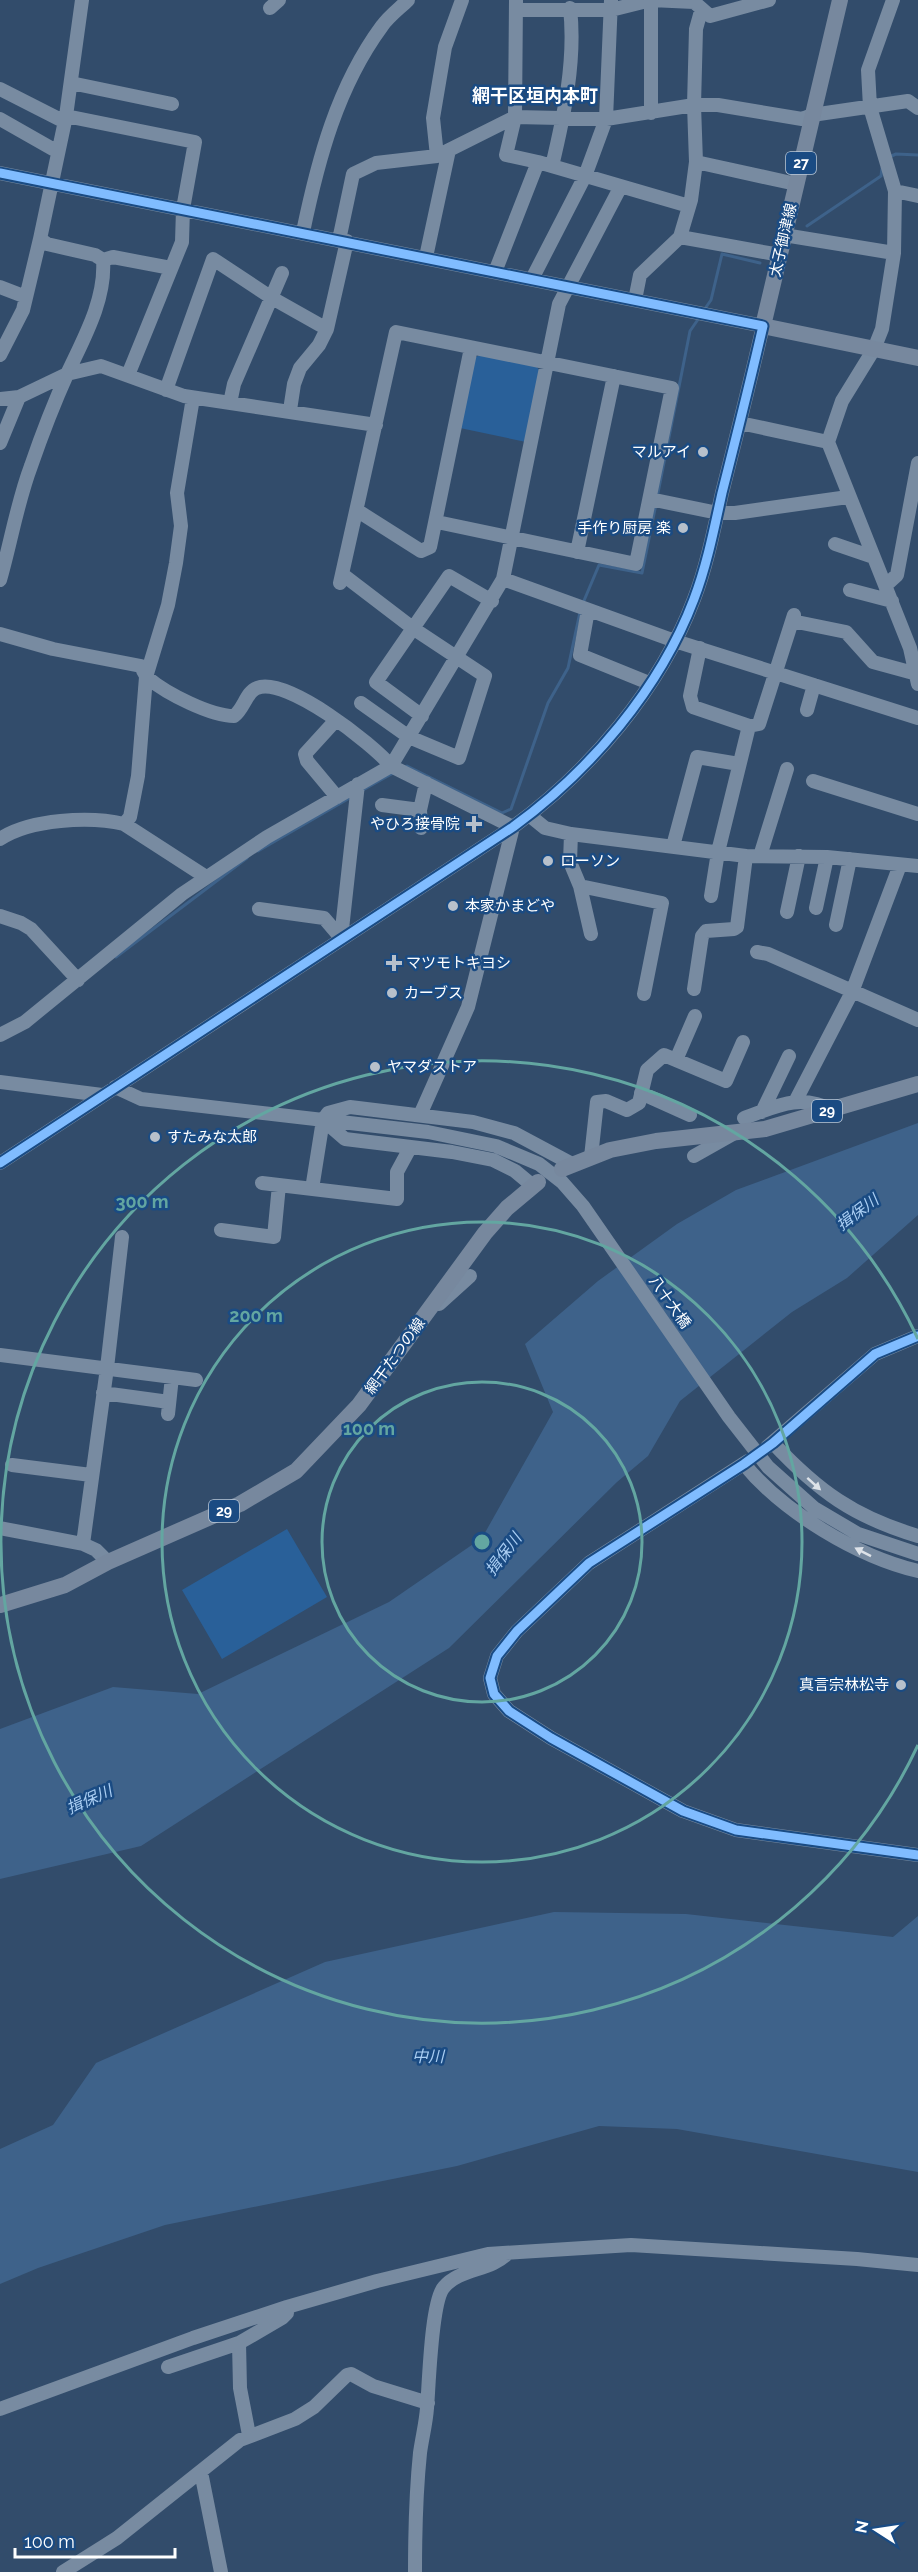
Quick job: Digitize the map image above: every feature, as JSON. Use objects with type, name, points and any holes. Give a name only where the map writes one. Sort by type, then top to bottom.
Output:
[{"type":"main road","name":"太子御津線","points":[[763,326],[840,0]]},
{"type":"main road","points":[[763,326],[918,358]]},
{"type":"main road","name":"29","points":[[567,1166],[610,1150],[656,1141],[765,1129],[918,1084]]},
{"type":"main road","name":"網干たつの線","points":[[0,1605],[65,1585],[108,1562],[240,1504],[296,1471],[359,1405],[485,1233],[507,1208],[536,1184]]},
{"type":"street","points":[[0,356],[27,297],[65,119],[82,0]]},
{"type":"street","points":[[303,232],[317,166],[334,115],[383,25],[408,0]]},
{"type":"street","points":[[426,257],[443,153],[433,118],[445,47],[462,0]]},
{"type":"street","points":[[689,207],[538,162],[506,155],[515,117],[517,5],[570,8],[651,0],[696,4],[710,16],[769,0]]},
{"type":"street","points":[[651,0],[651,113]]},
{"type":"street","points":[[700,648],[690,696],[693,706],[749,726],[759,724],[793,618],[846,632],[873,662],[918,679],[914,648],[873,557],[828,442],[842,401],[874,349],[882,329],[894,253],[895,191],[870,106],[868,70],[893,0]]},
{"type":"street","points":[[635,300],[640,275],[680,237],[689,207],[696,162],[694,105],[696,4]]},
{"type":"street","points":[[532,279],[585,176],[606,119],[611,5]]},
{"type":"street","points":[[552,166],[563,119],[572,29],[570,8]]},
{"type":"street","points":[[71,83],[172,104]]},
{"type":"street","points":[[0,89],[65,119],[195,142],[183,208],[182,242],[128,375]]},
{"type":"street","points":[[290,410],[294,384],[300,368],[319,345],[327,329],[353,174],[376,163],[443,153],[515,117],[606,119],[694,105],[718,105],[802,119],[812,115],[908,101],[918,108]]},
{"type":"street","points":[[0,119],[58,152]]},
{"type":"street","points":[[495,272],[538,162]]},
{"type":"street","points":[[696,162],[796,184]]},
{"type":"street","points":[[0,173],[763,326],[698,588],[675,641],[649,683],[600,750],[563,788],[513,827],[0,1163]]},
{"type":"street","points":[[0,1035],[24,1022],[206,877],[267,837],[337,797],[358,790],[391,766],[492,601],[503,579],[559,304],[620,188]]},
{"type":"street","points":[[895,191],[918,196]]},
{"type":"street","points":[[784,236],[894,253]]},
{"type":"street","points":[[680,237],[780,255]]},
{"type":"street","points":[[40,239],[47,244],[95,255],[103,260],[113,257],[171,268]]},
{"type":"street","points":[[0,580],[15,516],[30,468],[96,308],[104,270],[103,260]]},
{"type":"street","points":[[166,390],[213,260],[272,298],[327,329]]},
{"type":"street","points":[[230,403],[234,384],[282,273]]},
{"type":"street","points":[[0,287],[27,297]]},
{"type":"street","points":[[361,703],[409,737],[459,758],[485,676],[341,579],[358,511],[396,332],[672,388],[656,500],[636,564],[436,522]]},
{"type":"street","points":[[358,511],[421,551],[430,547],[471,348]]},
{"type":"street","points":[[0,399],[19,397],[68,374],[101,366],[193,398],[290,410],[376,425]]},
{"type":"street","points":[[576,552],[614,376]]},
{"type":"street","points":[[0,443],[19,397]]},
{"type":"street","points":[[124,824],[130,817],[138,776],[146,677],[168,605],[176,563],[181,526],[177,493],[193,398]]},
{"type":"street","points":[[740,423],[828,442]]},
{"type":"street","points":[[886,585],[897,575],[918,463]]},
{"type":"street","points":[[656,500],[718,513],[735,513],[848,497]]},
{"type":"street","points":[[835,544],[873,557]]},
{"type":"street","points":[[422,716],[376,682],[449,576],[492,601]]},
{"type":"street","points":[[503,579],[675,641],[918,718]]},
{"type":"street","points":[[850,590],[892,601]]},
{"type":"street","points":[[582,608],[580,655],[649,683]]},
{"type":"street","points":[[0,634],[52,649],[141,666],[146,677],[185,700],[219,716],[234,717],[242,711],[250,693],[257,687],[268,687],[299,698],[336,720],[379,752],[391,766],[513,827]]},
{"type":"street","points":[[807,710],[814,685]]},
{"type":"street","points":[[336,720],[305,754],[307,761],[337,797]]},
{"type":"street","points":[[711,896],[718,852],[749,726]]},
{"type":"street","points":[[673,846],[697,757],[739,764]]},
{"type":"street","points":[[694,989],[702,936],[706,931],[737,927],[753,856],[787,769]]},
{"type":"street","points":[[813,781],[918,814]]},
{"type":"street","points":[[421,828],[420,810],[426,783]]},
{"type":"street","points":[[341,938],[358,790]]},
{"type":"street","points":[[382,805],[420,810]]},
{"type":"street","points":[[529,815],[544,828],[571,834],[753,856],[827,857],[918,866]]},
{"type":"street","points":[[0,839],[8,834],[46,824],[99,819],[124,824],[206,877]]},
{"type":"street","points":[[420,1115],[468,1007],[513,827]]},
{"type":"street","points":[[571,834],[570,862],[580,886],[591,934]]},
{"type":"street","points":[[787,912],[799,856]]},
{"type":"street","points":[[816,908],[827,857]]},
{"type":"street","points":[[836,925],[850,859]]},
{"type":"street","points":[[796,1100],[852,992],[900,865]]},
{"type":"street","points":[[580,886],[662,903],[644,994]]},
{"type":"street","points":[[259,909],[324,918],[341,938]]},
{"type":"street","points":[[0,916],[31,929],[78,980]]},
{"type":"street","points":[[757,952],[768,954],[852,992],[859,992],[918,1020]]},
{"type":"street","points":[[676,1060],[695,1016]]},
{"type":"street","points":[[591,1157],[597,1102],[606,1101],[627,1110],[639,1103],[647,1070],[664,1055],[726,1081],[743,1042]]},
{"type":"street","points":[[762,1112],[789,1056]]},
{"type":"street","points":[[0,1082],[102,1095]]},
{"type":"street","name":"八十大橋","points":[[114,1087],[141,1099],[428,1132],[496,1146],[539,1164],[562,1182],[583,1206],[729,1417],[768,1467],[814,1508],[858,1534],[918,1554]]},
{"type":"street","points":[[641,1093],[690,1115]]},
{"type":"street","points":[[744,1118],[796,1100],[821,1104],[832,1110]]},
{"type":"street","points":[[312,1189],[323,1120],[328,1113],[350,1107],[473,1122],[514,1133],[567,1166]]},
{"type":"street","points":[[323,1120],[345,1139],[452,1152],[493,1160],[536,1184]]},
{"type":"street","points":[[694,1156],[735,1133]]},
{"type":"street","points":[[262,1183],[397,1199],[397,1172],[410,1148]]},
{"type":"street","points":[[221,1230],[274,1237],[279,1185]]},
{"type":"street","points":[[83,1544],[122,1237]]},
{"type":"street","points":[[420,1322],[470,1276]]},
{"type":"street","points":[[918,1336],[875,1354],[770,1445],[821,1490],[893,1529],[918,1536]]},
{"type":"street","points":[[0,1355],[196,1380]]},
{"type":"street","points":[[103,1393],[168,1408],[172,1377]]},
{"type":"street","points":[[918,1571],[879,1560],[837,1538],[801,1515],[753,1475],[746,1462],[589,1563],[517,1631],[497,1656],[490,1678],[494,1694],[509,1711],[551,1738],[683,1811],[736,1830],[918,1855]]},
{"type":"street","points":[[12,1465],[91,1475]]},
{"type":"street","points":[[0,1528],[83,1544],[96,1550],[108,1562]]},
{"type":"street","points":[[0,2409],[193,2338],[287,2307],[423,2269],[488,2254],[631,2245],[918,2265]]},
{"type":"street","points":[[415,2572],[420,2463],[428,2403],[430,2352],[442,2290],[457,2277],[501,2260],[509,2252]]},
{"type":"street","points":[[168,2367],[239,2343],[282,2318],[287,2313],[287,2307]]},
{"type":"street","points":[[239,2343],[240,2388],[249,2435]]},
{"type":"street","points":[[63,2572],[117,2538],[240,2440],[295,2419],[315,2407],[347,2375],[351,2374],[373,2386],[428,2403]]},
{"type":"street","points":[[201,2472],[221,2572]]},
{"type":"shaded area","points":[[480,355],[537,367],[541,373],[526,442],[460,428],[474,358]]},
{"type":"shaded area","points":[[287,1529],[327,1597],[222,1659],[182,1590]]},
{"type":"water","name":"揖保川","points":[[918,1123],[918,1215],[847,1278],[792,1312],[680,1401],[648,1456],[617,1482],[449,1648],[141,1846],[0,1879],[0,1729],[113,1687],[198,1694],[389,1602],[482,1538],[553,1412],[525,1344],[598,1281],[677,1224],[736,1190]]},
{"type":"water","name":"中川","points":[[554,1912],[686,1914],[893,1937],[918,1916],[918,2172],[677,2129],[599,2126],[457,2166],[165,2225],[38,2268],[0,2284],[0,2149],[53,2125],[96,2063],[325,1962]]},
{"type":"waterway","points":[[889,157],[896,154],[918,155]]},
{"type":"waterway","points":[[807,226],[881,176],[882,168]]},
{"type":"waterway","points":[[704,310],[711,300],[722,254],[760,263]]},
{"type":"waterway","points":[[657,498],[690,331],[699,318]]},
{"type":"waterway","points":[[583,603],[599,565],[642,573],[656,504]]},
{"type":"waterway","points":[[403,768],[407,766],[502,813],[511,809],[548,703],[568,668],[580,612]]},
{"type":"waterway","points":[[361,791],[395,772]]},
{"type":"waterway","points":[[258,851],[353,796]]},
{"type":"waterway","points":[[116,957],[247,858]]},
{"type":"cycle path","points":[[0,173],[763,326],[710,547],[694,599],[662,665],[620,726],[595,754],[541,805],[513,827],[0,1163]]},
{"type":"cycle path","points":[[918,1336],[875,1354],[773,1443],[589,1563],[517,1631],[497,1656],[490,1678],[494,1694],[509,1711],[551,1738],[683,1811],[736,1830],[918,1855]]},
{"type":"place","name":"マルアイ","points":[[703,452]]},
{"type":"place","name":"手作り厨房 楽","points":[[683,528]]},
{"type":"place","name":"やひろ接骨院","points":[[474,824]]},
{"type":"place","name":"ローソン","points":[[548,861]]},
{"type":"place","name":"本家かまどや","points":[[453,906]]},
{"type":"place","name":"マツモトキヨシ","points":[[394,963]]},
{"type":"place","name":"カーブス","points":[[392,993]]},
{"type":"place","name":"ヤマダストア","points":[[375,1067]]},
{"type":"place","name":"すたみな太郎","points":[[155,1137]]},
{"type":"place","name":"真言宗林松寺","points":[[901,1685]]},
{"type":"district","name":"網干区垣内本町","points":[[535,96]]}]
